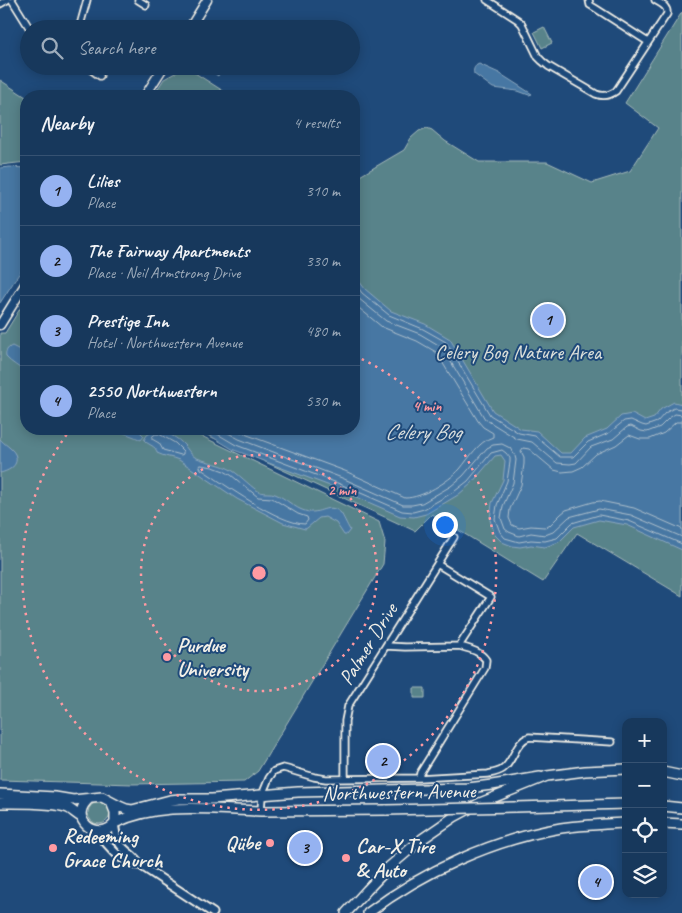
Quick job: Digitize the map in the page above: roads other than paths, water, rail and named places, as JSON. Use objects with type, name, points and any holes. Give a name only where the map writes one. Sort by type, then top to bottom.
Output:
[{"type":"main road","points":[[194,20],[207,0]]},
{"type":"main road","points":[[148,90],[158,75]]},
{"type":"main road","points":[[0,325],[20,293]]},
{"type":"main road","points":[[346,913],[389,868],[422,839],[454,817],[496,796],[547,776],[585,771],[622,769]]},
{"type":"main road","points":[[667,773],[682,776]]},
{"type":"main road","name":"Northwestern Avenue","points":[[111,802],[132,810],[180,798],[212,799],[298,792],[468,788],[547,776]]},
{"type":"main road","points":[[0,794],[55,797],[73,800],[102,797],[111,802],[115,812],[114,824],[112,827],[96,831],[86,824],[81,817],[64,807],[42,804],[0,803]]},
{"type":"main road","points":[[81,817],[81,810],[90,798]]},
{"type":"main road","name":"Northwestern Avenue","points":[[114,824],[148,812],[174,808],[387,810],[622,804]]},
{"type":"main road","points":[[667,806],[682,808]]},
{"type":"main road","points":[[368,913],[413,882],[490,847],[562,828],[622,823]]},
{"type":"main road","points":[[667,823],[682,824]]},
{"type":"street","points":[[0,4],[6,0]]},
{"type":"street","points":[[12,0],[24,20]]},
{"type":"street","points":[[82,20],[88,0]]},
{"type":"street","points":[[138,0],[146,5]]},
{"type":"street","points":[[487,0],[522,24],[538,57],[542,61],[600,96],[608,96],[616,91],[667,14],[666,7],[655,0]]},
{"type":"street","points":[[589,0],[590,5],[648,42]]},
{"type":"street","name":"Palmer Drive","points":[[345,779],[345,722],[348,706],[454,537]]},
{"type":"street","points":[[437,564],[491,597],[460,646]]},
{"type":"street","points":[[386,646],[460,646],[480,654],[486,660],[485,668],[418,778]]},
{"type":"street","points":[[261,810],[262,795],[271,774],[283,768],[321,779],[480,775],[495,773],[503,769],[520,744],[529,737],[612,742]]},
{"type":"street","points":[[114,824],[118,841],[124,850],[136,858],[140,865],[200,910],[213,913]]},
{"type":"street","points":[[96,831],[122,858],[133,865],[140,865]]},
{"type":"water","points":[[479,64],[499,73],[532,94],[493,88],[474,74],[474,68]]},
{"type":"water","points":[[0,168],[20,168],[20,272],[0,303]]},
{"type":"water","name":"Celery Bog","points":[[360,282],[365,289],[391,311],[425,324],[450,339],[493,411],[521,429],[537,431],[561,453],[571,453],[585,438],[607,429],[621,416],[632,414],[645,421],[654,418],[661,409],[674,402],[682,404],[682,550],[627,525],[599,520],[574,527],[559,542],[545,547],[531,545],[520,547],[502,542],[495,535],[490,520],[492,503],[503,480],[505,461],[501,455],[495,456],[471,484],[458,495],[426,514],[414,517],[400,516],[338,489],[234,450],[209,435],[360,435]]},
{"type":"water","points":[[12,346],[20,350],[20,368],[6,357],[9,348]]},
{"type":"water","points":[[130,435],[143,435],[141,440]]},
{"type":"water","points":[[147,435],[170,435],[184,445],[195,457],[229,469],[260,492],[275,494],[305,511],[315,512],[328,508],[336,510],[341,513],[350,530],[344,535],[336,523],[325,517],[319,518],[305,529],[283,523],[237,499],[179,460],[157,453],[154,447],[144,440]]},
{"type":"water","points":[[0,439],[15,454],[16,461],[13,467],[0,473]]},
{"type":"place","name":"Lilies","points":[[548,320]]},
{"type":"place","name":"Purdue University","points":[[167,657]]},
{"type":"place","name":"The Fairway Apartments","points":[[383,761]]},
{"type":"place","name":"Qübe","points":[[270,843]]},
{"type":"place","name":"Redeeming Grace Church","points":[[53,848]]},
{"type":"place","name":"Prestige Inn","points":[[305,848]]},
{"type":"place","name":"Car-X Tire & Auto","points":[[346,858]]},
{"type":"place","name":"2550 Northwestern","points":[[596,882]]},
{"type":"park label","name":"Celery Bog Nature Area","points":[[518,352]]}]
